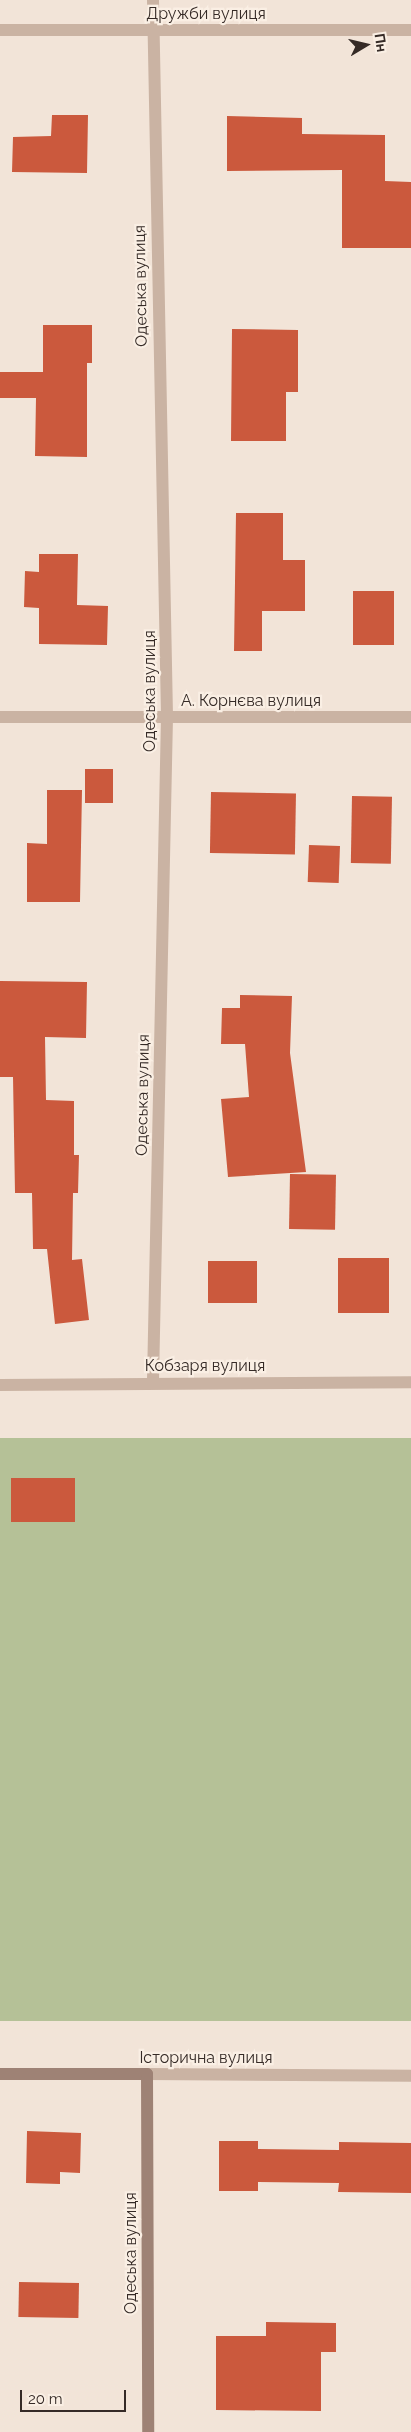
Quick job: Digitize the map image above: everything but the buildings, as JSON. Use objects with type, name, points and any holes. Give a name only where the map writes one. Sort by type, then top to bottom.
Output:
[{"type":"street","name":"Одеська вулиця","points":[[153,0],[152,30],[167,717],[153,1382]]},
{"type":"street","name":"Дружби вулиця","points":[[0,30],[411,30]]},
{"type":"street","name":"А. Корнєва вулиця","points":[[0,717],[411,717]]},
{"type":"street","name":"Кобзаря вулиця","points":[[0,1385],[153,1382],[411,1382]]},
{"type":"street","name":"Історична вулиця","points":[[0,2074],[411,2076]]},
{"type":"street","name":"Одеська вулиця","points":[[147,2074],[148,2432]]},
{"type":"green space","points":[[0,1438],[411,1438],[411,2021],[0,2021]]}]
